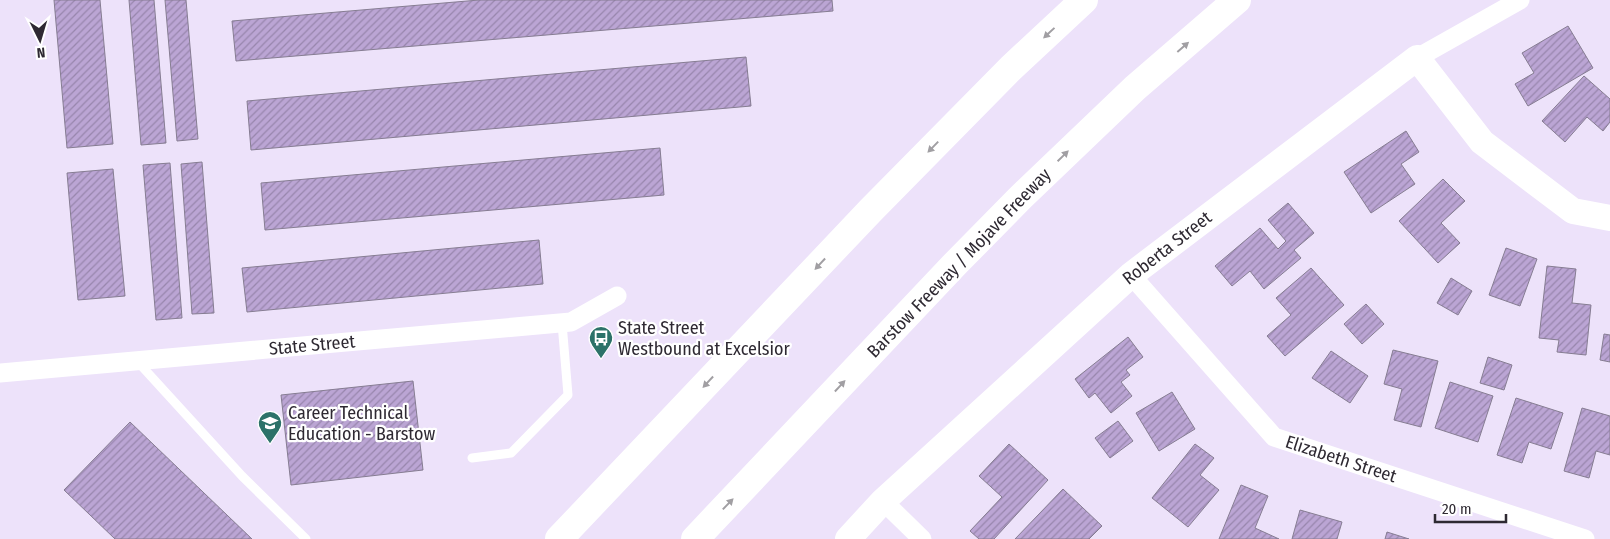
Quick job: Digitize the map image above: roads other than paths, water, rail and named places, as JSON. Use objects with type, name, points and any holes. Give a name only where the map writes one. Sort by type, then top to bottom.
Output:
[{"type":"highway","points":[[559,539],[871,210],[1011,68],[1084,0]]},
{"type":"highway","name":"Barstow Freeway / Mojave Freeway","points":[[695,539],[1020,198],[1136,88],[1237,0]]},
{"type":"street","name":"Roberta Street","points":[[848,539],[883,501],[1131,274],[1418,58],[1520,0]]},
{"type":"street","points":[[1418,58],[1482,142],[1573,211],[1610,218]]},
{"type":"street","name":"Elizabeth Street","points":[[1131,274],[1274,437],[1585,539]]},
{"type":"street","name":"State Street","points":[[0,373],[571,322],[618,296]]},
{"type":"street","points":[[883,501],[922,539]]},
{"type":"lane","points":[[472,458],[511,453],[568,395],[562,323]]},
{"type":"lane","points":[[137,361],[242,476],[306,539]]},
{"type":"place","name":"State Street Westbound at Excelsior","points":[[601,359]]},
{"type":"place","name":"Career Technical Education - Barstow","points":[[270,444]]}]
